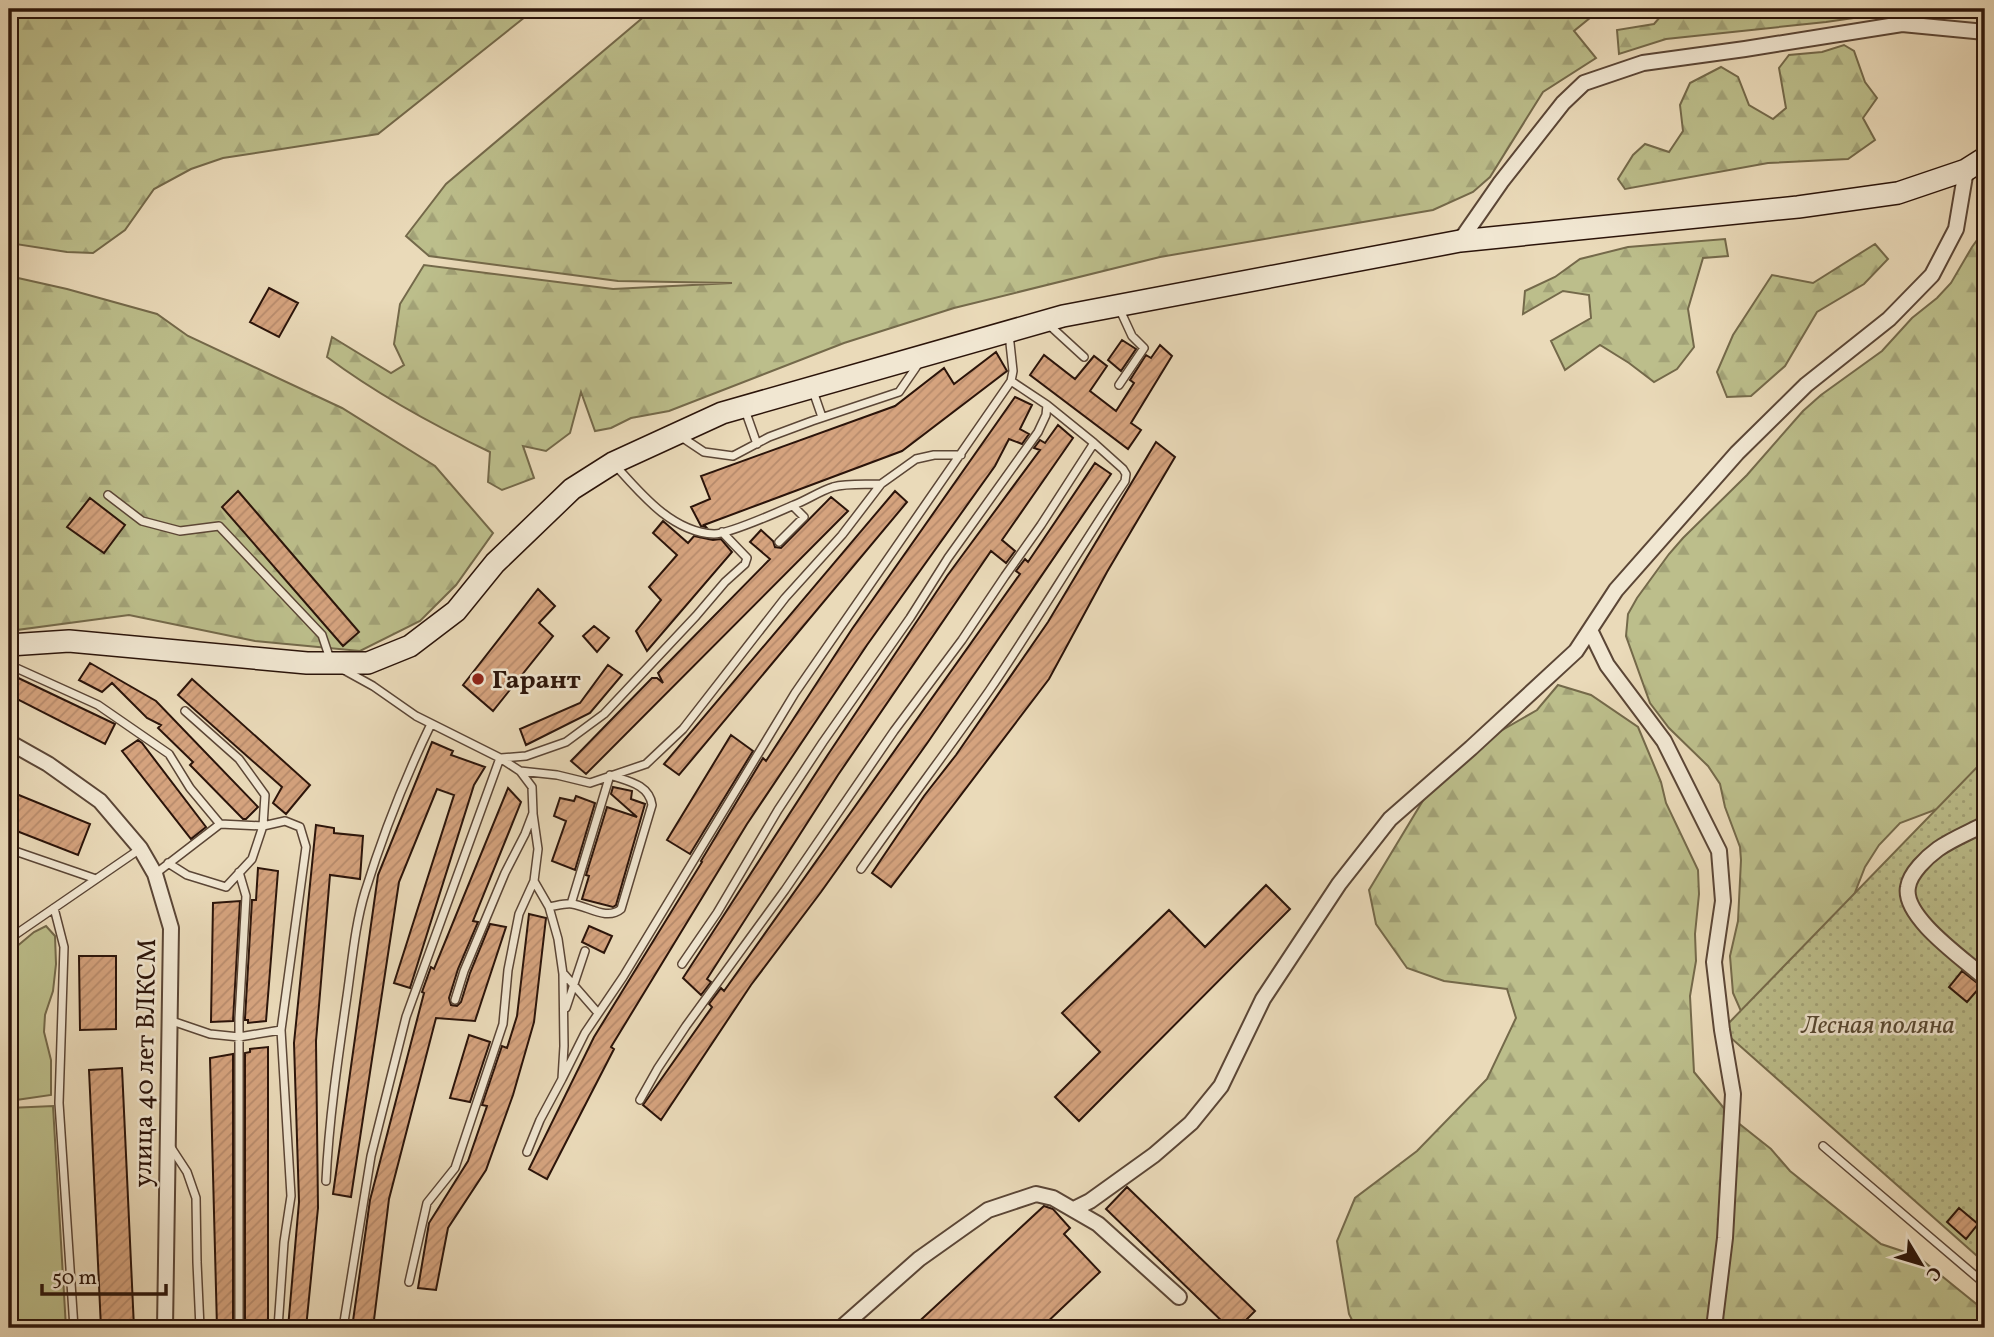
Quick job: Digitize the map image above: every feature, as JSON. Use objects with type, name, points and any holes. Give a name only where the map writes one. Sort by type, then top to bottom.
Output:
[{"type":"street","points":[[1461,241],[1501,182],[1555,113],[1584,83],[1643,63],[1902,24],[1985,32]]},
{"type":"street","points":[[9,645],[69,640],[307,663],[368,663],[410,646],[456,611],[495,563],[572,489],[613,463],[722,413],[1045,321],[1118,306],[1461,241],[1798,207],[1898,193],[1966,170],[1985,158]]},
{"type":"street","points":[[1074,1209],[1154,1155],[1191,1123],[1221,1086],[1263,999],[1339,884],[1390,819],[1576,651],[1616,590],[1737,453],[1806,385],[1889,319],[1932,275],[1956,229],[1966,170]]},
{"type":"street","points":[[1590,630],[1607,665],[1664,741],[1719,851],[1723,901],[1714,962],[1733,1094],[1726,1238],[1714,1328]]},
{"type":"street","name":"улица 40 лет ВЛКСМ","points":[[9,742],[48,764],[100,801],[140,848],[155,874],[171,928],[165,1328]]},
{"type":"street","points":[[1985,824],[1938,849],[1915,872],[1908,886],[1909,904],[1922,923],[1985,978]]},
{"type":"street","points":[[841,1328],[919,1259],[988,1210],[1035,1194],[1053,1198],[1098,1224],[1179,1297]]},
{"type":"lane","points":[[1118,306],[1132,335],[1144,348],[1119,385]]},
{"type":"lane","points":[[1045,321],[1084,357]]},
{"type":"lane","points":[[527,1152],[540,1120],[585,1033],[623,977],[795,693],[1011,381],[1013,371],[1009,331]]},
{"type":"lane","points":[[677,434],[705,453],[733,456],[757,443],[822,417],[899,392],[922,356]]},
{"type":"lane","points":[[861,869],[994,683],[1125,481],[1126,474],[1123,469],[1094,443],[1047,405],[1011,381]]},
{"type":"lane","points":[[811,388],[822,417]]},
{"type":"lane","points":[[682,964],[718,914],[778,810],[823,742],[910,618],[948,558],[1038,432],[1046,415],[1047,405]]},
{"type":"lane","points":[[744,407],[757,443]]},
{"type":"lane","points":[[640,1100],[685,1027],[785,890],[894,731],[962,640],[1094,443]]},
{"type":"lane","points":[[520,772],[557,775],[590,783],[646,764],[683,729],[785,598],[842,535],[881,484],[916,459],[934,455],[961,455]]},
{"type":"lane","points":[[613,463],[638,491],[668,517],[693,530],[716,534],[793,506],[834,487],[881,484]]},
{"type":"lane","points":[[108,495],[142,521],[180,531],[219,526],[322,635],[331,663],[373,686],[416,716],[500,758],[520,772],[532,787],[538,849],[534,881],[519,914],[508,970],[503,1024],[455,1168],[427,1203],[409,1282]]},
{"type":"lane","points":[[779,542],[804,517],[793,506]]},
{"type":"lane","points":[[500,758],[526,756],[566,742],[604,714],[696,617],[725,582],[745,564],[747,558],[722,532]]},
{"type":"lane","points":[[9,670],[14,667],[98,705],[169,754],[190,788],[220,824]]},
{"type":"lane","points":[[168,863],[187,875],[226,887],[251,859],[263,826],[265,795],[239,760],[185,711]]},
{"type":"lane","points":[[326,1181],[341,1040],[365,894],[407,776],[431,724]]},
{"type":"lane","points":[[343,1328],[371,1156],[406,1017],[500,758]]},
{"type":"lane","points":[[549,907],[570,904],[607,914],[621,909],[652,804],[645,788],[610,775]]},
{"type":"lane","points":[[570,904],[610,775]]},
{"type":"lane","points":[[455,1000],[464,971],[533,813]]},
{"type":"lane","points":[[155,874],[220,824],[263,826],[285,821],[300,827],[306,847],[281,1030],[291,1196],[284,1242],[278,1328]]},
{"type":"lane","points":[[9,939],[140,848]]},
{"type":"lane","points":[[9,849],[96,879]]},
{"type":"lane","points":[[239,872],[246,896],[239,1037],[239,1328]]},
{"type":"lane","points":[[534,881],[549,907],[558,939],[563,974],[565,1012],[562,1079]]},
{"type":"lane","points":[[54,908],[64,947],[59,1103],[74,1328]]},
{"type":"lane","points":[[565,1012],[586,951]]},
{"type":"lane","points":[[563,974],[598,1013]]},
{"type":"lane","points":[[169,1020],[210,1034],[239,1037],[281,1030]]},
{"type":"lane","points":[[167,1142],[187,1172],[196,1198],[200,1328]]},
{"type":"lane","points":[[1824,1146],[1985,1284]]},
{"type":"green space","points":[[9,9],[535,9],[378,134],[223,158],[191,169],[154,189],[125,230],[93,253],[9,243]]},
{"type":"green space","points":[[653,9],[1601,9],[1574,31],[1596,58],[1543,92],[1490,177],[1473,192],[1433,210],[1160,257],[954,308],[844,343],[669,411],[631,418],[611,428],[595,431],[581,392],[570,433],[546,451],[523,446],[534,478],[502,490],[488,482],[490,452],[406,409],[327,357],[332,337],[391,373],[404,365],[394,344],[400,304],[424,265],[613,289],[732,283],[618,281],[429,256],[406,236],[446,184]]},
{"type":"green space","points":[[1667,9],[1916,9],[1826,22],[1666,39],[1619,54],[1617,30],[1654,24]]},
{"type":"green space","points":[[1844,45],[1854,51],[1865,82],[1877,98],[1863,118],[1875,140],[1848,159],[1768,163],[1625,189],[1618,179],[1633,155],[1645,144],[1669,152],[1683,131],[1680,105],[1690,83],[1721,67],[1738,77],[1749,105],[1773,119],[1786,108],[1779,68],[1789,55],[1822,52]]},
{"type":"green space","points":[[1985,229],[1985,791],[1900,823],[1879,845],[1865,867],[1847,913],[1744,1018],[1733,993],[1730,956],[1738,921],[1740,847],[1725,807],[1720,784],[1708,766],[1669,728],[1650,703],[1626,636],[1628,614],[1669,554],[1747,475],[1803,411],[1882,351],[1912,318],[1951,283]]},
{"type":"green space","points":[[1725,239],[1728,256],[1703,258],[1688,309],[1694,347],[1677,369],[1654,382],[1600,345],[1565,370],[1551,341],[1591,318],[1589,295],[1563,291],[1523,314],[1525,291],[1555,277],[1580,259],[1628,247]]},
{"type":"green space","points":[[1875,244],[1888,259],[1864,284],[1817,312],[1785,366],[1751,396],[1727,397],[1717,372],[1733,335],[1772,275],[1813,283]]},
{"type":"green space","points":[[9,276],[157,314],[188,336],[342,408],[435,466],[493,533],[456,585],[420,621],[360,651],[255,641],[129,615],[9,631]]},
{"type":"green space","points":[[1558,685],[1591,695],[1638,727],[1661,782],[1666,803],[1698,870],[1696,961],[1690,996],[1694,1072],[1732,1118],[1771,1149],[1790,1171],[1881,1244],[1917,1256],[1985,1311],[1985,1328],[1356,1328],[1349,1314],[1337,1241],[1355,1198],[1417,1151],[1487,1079],[1516,1018],[1507,989],[1444,981],[1407,968],[1376,924],[1369,890],[1436,779],[1471,748],[1537,710]]},
{"type":"green space","name":"Лесная поляна","points":[[1985,759],[1985,1263],[1722,1030]]},
{"type":"green space","points":[[46,926],[55,936],[56,964],[44,1032],[51,1060],[51,1095],[9,1101],[9,953],[34,932]]},
{"type":"green space","points":[[53,1106],[66,1328],[10,1328],[9,1108]]},
{"type":"building","points":[[269,288],[298,303],[279,337],[250,322]]},
{"type":"building","points":[[1122,340],[1136,349],[1121,371],[1108,360]]},
{"type":"building","points":[[1160,345],[1172,356],[1131,423],[1141,430],[1128,449],[1030,375],[1044,355],[1075,379],[1094,356],[1107,366],[1090,391],[1116,411],[1134,383],[1130,380],[1146,355],[1151,358]]},
{"type":"building","points":[[996,352],[1007,371],[902,451],[704,525],[706,527],[701,526],[691,507],[710,499],[701,476],[895,406],[944,368],[954,384]]},
{"type":"building","points":[[1015,397],[1032,405],[1020,429],[1029,434],[1022,444],[1009,439],[995,466],[867,645],[747,824],[611,1047],[614,1049],[547,1179],[529,1169],[594,1037],[763,758],[766,761],[852,629]]},
{"type":"building","points":[[1058,425],[1073,438],[1002,540],[1015,551],[1006,563],[991,551],[838,775],[707,979],[711,982],[701,995],[683,978],[947,576],[1040,450],[1034,448],[1040,440],[1045,443]]},
{"type":"building","points":[[1156,442],[1175,457],[1107,572],[1049,679],[891,887],[872,873],[1048,622]]},
{"type":"building","points":[[1095,463],[1111,474],[928,742],[751,985],[661,1120],[643,1105],[712,1007],[709,1004],[721,988],[724,991],[1020,574],[1016,571],[1025,559],[1028,562]]},
{"type":"building","points":[[238,491],[359,632],[343,646],[222,507]]},
{"type":"building","points":[[895,491],[907,502],[679,775],[664,764]]},
{"type":"building","points":[[831,497],[848,511],[586,774],[571,761],[652,678],[663,683],[658,673],[770,559],[750,542],[761,530],[773,541],[775,547],[781,548]]},
{"type":"building","points":[[90,498],[125,525],[104,553],[67,527]]},
{"type":"building","points":[[663,521],[688,543],[694,536],[721,539],[732,552],[647,651],[636,631],[661,600],[649,587],[677,555],[653,533]]},
{"type":"building","points":[[538,589],[555,606],[539,623],[553,636],[493,711],[463,685]]},
{"type":"building","points":[[594,626],[609,638],[597,652],[583,636]]},
{"type":"building","points":[[90,663],[156,701],[258,807],[243,819],[190,765],[193,762],[158,728],[161,725],[147,718],[112,683],[102,692],[79,680]]},
{"type":"building","points":[[608,665],[622,675],[590,713],[526,745],[520,729],[580,703]]},
{"type":"building","points":[[12,675],[115,724],[105,744],[9,695],[9,676]]},
{"type":"building","points":[[192,679],[310,785],[286,814],[273,803],[282,787],[178,695]]},
{"type":"building","points":[[731,735],[753,751],[690,854],[667,840]]},
{"type":"building","points":[[138,740],[206,827],[191,839],[122,751]]},
{"type":"building","points":[[432,742],[453,751],[451,755],[485,767],[474,785],[410,988],[394,983],[454,795],[437,789],[399,882],[351,1197],[333,1194],[378,875]]},
{"type":"building","points":[[613,787],[632,791],[631,799],[645,804],[616,905],[613,907],[582,899],[589,876],[586,875],[607,807],[637,817],[611,794]]},
{"type":"building","points":[[508,788],[521,802],[473,921],[478,922],[458,969],[449,998],[451,1005],[457,1006],[461,1002],[490,924],[506,927],[475,1021],[436,1018],[389,1199],[373,1328],[352,1328],[370,1200],[424,993],[422,992],[431,967],[434,969]]},
{"type":"building","points":[[9,791],[90,824],[78,855],[9,828]]},
{"type":"building","points":[[576,796],[595,803],[575,870],[552,861],[566,821],[554,816],[560,798],[574,801]]},
{"type":"building","points":[[316,825],[334,828],[334,833],[363,836],[360,879],[330,875],[316,1041],[318,1208],[306,1328],[288,1328],[299,1202],[294,1043]]},
{"type":"building","points":[[258,868],[278,871],[266,1021],[248,1023],[245,1018],[252,900],[256,900]]},
{"type":"building","points":[[1266,885],[1290,909],[1079,1121],[1055,1097],[1100,1052],[1062,1013],[1169,910],[1205,947]]},
{"type":"building","points":[[240,901],[233,1021],[211,1022],[213,903]]},
{"type":"building","points":[[529,914],[546,918],[534,1022],[513,1095],[486,1170],[448,1228],[436,1290],[418,1288],[429,1223],[468,1161],[487,1106],[482,1105],[502,1046],[507,1048],[517,1016]]},
{"type":"building","points":[[589,926],[612,936],[604,953],[582,942]]},
{"type":"building","points":[[79,956],[116,956],[116,1029],[80,1030]]},
{"type":"building","points":[[1962,971],[1981,986],[1967,1002],[1949,987]]},
{"type":"building","points":[[469,1035],[490,1042],[470,1102],[450,1098]]},
{"type":"building","points":[[268,1047],[268,1328],[245,1328],[245,1053],[250,1052],[250,1049]]},
{"type":"building","points":[[233,1054],[233,1328],[217,1328],[210,1058]]},
{"type":"building","points":[[122,1068],[134,1328],[101,1328],[89,1070]]},
{"type":"building","points":[[1127,1187],[1255,1311],[1238,1328],[1229,1328],[1106,1209]]},
{"type":"building","points":[[1044,1206],[1053,1209],[1070,1228],[1064,1234],[1100,1272],[1041,1328],[912,1328]]},
{"type":"building","points":[[1959,1208],[1978,1224],[1966,1239],[1947,1222]]},
{"type":"place","name":"Гарант","points":[[478,679]]}]
